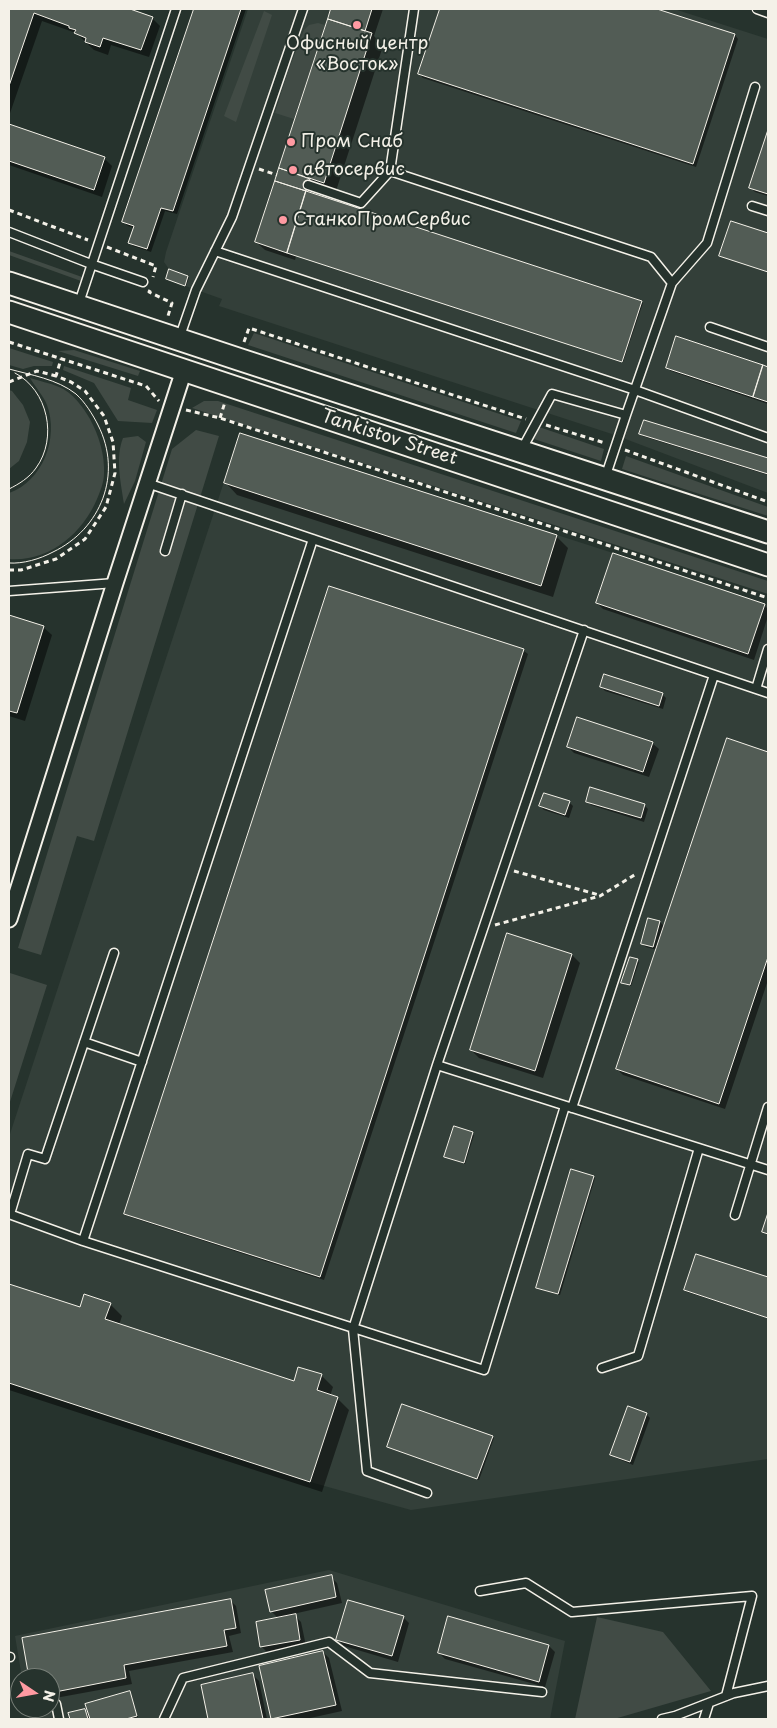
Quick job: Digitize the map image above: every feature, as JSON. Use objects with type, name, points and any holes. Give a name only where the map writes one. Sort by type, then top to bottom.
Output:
[{"type":"main road","name":"Tankistov Street","points":[[9,283],[768,532]]},
{"type":"main road","name":"Tankistov Street","points":[[9,312],[768,565]]},
{"type":"main road","points":[[184,370],[186,342]]},
{"type":"street","points":[[9,919],[14,885],[184,370]]},
{"type":"lane","points":[[78,305],[176,9]]},
{"type":"lane","points":[[186,342],[196,290],[232,217],[304,9]]},
{"type":"lane","points":[[308,186],[361,203],[390,171],[414,9]]},
{"type":"lane","points":[[757,9],[768,12]]},
{"type":"lane","points":[[604,478],[672,283],[707,243],[755,87]]},
{"type":"lane","points":[[390,171],[651,257],[672,283]]},
{"type":"lane","points":[[752,206],[768,211]]},
{"type":"lane","points":[[9,232],[143,282]]},
{"type":"lane","points":[[215,251],[635,390],[768,438]]},
{"type":"lane","points":[[710,327],[768,347]]},
{"type":"lane","points":[[521,451],[552,394],[626,415]]},
{"type":"lane","points":[[148,483],[768,693]]},
{"type":"lane","points":[[165,551],[182,494]]},
{"type":"lane","points":[[83,1241],[313,538]]},
{"type":"lane","points":[[9,591],[115,583]]},
{"type":"lane","points":[[427,1493],[367,1472],[353,1329],[437,1066],[584,630]]},
{"type":"lane","points":[[756,689],[768,649]]},
{"type":"lane","points":[[114,953],[45,1159],[28,1154],[9,1214],[83,1241],[484,1370],[569,1107],[652,865],[714,674]]},
{"type":"lane","points":[[84,1042],[142,1062]]},
{"type":"lane","points":[[437,1066],[768,1170]]},
{"type":"lane","points":[[735,1215],[768,1107]]},
{"type":"lane","points":[[602,1368],[638,1356],[699,1148]]},
{"type":"lane","points":[[480,1592],[526,1582],[572,1612],[752,1596],[726,1696]]},
{"type":"lane","points":[[164,1719],[183,1678],[328,1642],[370,1673],[542,1692]]},
{"type":"lane","points":[[662,1719],[734,1693],[768,1686]]},
{"type":"lane","points":[[704,1719],[709,1703]]},
{"type":"path","points":[[249,166],[277,175]]},
{"type":"path","points":[[249,328],[616,447],[768,502]]},
{"type":"path","points":[[9,342],[146,386],[161,403],[172,407],[229,422],[768,598]]},
{"type":"path","points":[[56,376],[61,359]]},
{"type":"path","points":[[9,382],[37,371],[71,382],[85,391],[104,416],[113,442],[115,473],[106,507],[85,539],[56,559],[21,570],[9,570]]},
{"type":"path","points":[[483,928],[600,896],[652,865]]},
{"type":"path","points":[[504,868],[600,896]]},
{"type":"shaded area","points":[[248,9],[674,9],[768,39],[768,493],[615,435],[219,306],[222,299],[166,279],[169,269],[164,262],[166,252]]},
{"type":"shaded area","points":[[264,11],[272,15],[236,122],[224,116]]},
{"type":"shaded area","points":[[318,23],[325,25],[294,119],[275,113],[287,74],[304,30],[309,25]]},
{"type":"shaded area","points":[[9,251],[82,277],[81,281],[9,255]]},
{"type":"shaded area","points":[[254,333],[521,421],[516,433],[248,345]]},
{"type":"shaded area","points":[[9,348],[53,362],[52,366],[34,366],[23,369],[9,365]]},
{"type":"shaded area","points":[[74,350],[140,371],[138,376],[58,351]]},
{"type":"shaded area","points":[[64,366],[131,388],[128,400],[157,410],[152,423],[118,421],[94,383],[63,370]]},
{"type":"shaded area","points":[[30,378],[52,384],[64,390],[81,405],[99,439],[104,460],[104,477],[91,512],[73,534],[50,551],[38,556],[24,559],[9,559],[9,493],[31,479],[39,469],[45,457],[51,431],[47,405]]},
{"type":"shaded area","points":[[9,390],[12,391],[23,405],[30,422],[27,442],[19,461],[9,469]]},
{"type":"shaded area","points":[[204,401],[218,401],[768,581],[768,594],[192,408]]},
{"type":"shaded area","points":[[539,427],[604,449],[601,461],[534,439]]},
{"type":"shaded area","points":[[196,430],[219,436],[94,841],[77,836],[41,955],[18,948],[172,449]]},
{"type":"shaded area","points":[[240,433],[768,605],[768,1459],[411,1510],[310,1482],[9,1383],[9,1137]]},
{"type":"shaded area","points":[[138,436],[146,442],[135,481],[124,504],[119,471],[119,454],[123,438]]},
{"type":"shaded area","points":[[626,456],[768,507],[768,516],[622,469]]},
{"type":"shaded area","points":[[10,973],[47,985],[9,1105],[9,977]]},
{"type":"shaded area","points":[[329,1570],[565,1641],[550,1719],[29,1719],[60,1718],[60,1668],[20,1668],[15,1636]]},
{"type":"shaded area","points":[[597,1617],[663,1632],[711,1691],[614,1719],[575,1719]]},
{"type":"building","points":[[9,9],[130,9],[153,17],[141,50],[103,38],[100,47],[85,42],[86,38],[74,33],[76,30],[69,28],[69,26],[34,13],[9,86]]},
{"type":"building","points":[[194,9],[241,9],[173,211],[161,208],[147,249],[128,243],[134,226],[122,222]]},
{"type":"building","name":"Офисный центр «Восток»","points":[[331,9],[372,9],[365,31],[328,19]]},
{"type":"building","points":[[440,9],[657,9],[735,34],[693,164],[418,74]]},
{"type":"building","points":[[328,19],[372,33],[324,183],[279,168]]},
{"type":"building","points":[[9,124],[105,157],[94,190],[9,161]]},
{"type":"building","points":[[768,130],[768,194],[749,188]]},
{"type":"building","points":[[279,168],[310,179],[306,191],[275,181]]},
{"type":"building","points":[[275,181],[306,191],[287,253],[255,242]]},
{"type":"building","points":[[306,191],[642,301],[622,362],[287,253]]},
{"type":"building","points":[[731,221],[768,233],[768,272],[719,256]]},
{"type":"building","points":[[169,269],[188,276],[185,286],[166,279]]},
{"type":"building","points":[[676,336],[763,365],[753,397],[666,368]]},
{"type":"building","points":[[763,365],[768,367],[768,402],[753,397]]},
{"type":"building","points":[[644,420],[768,458],[768,474],[639,434]]},
{"type":"building","points":[[240,433],[557,535],[541,586],[224,483]]},
{"type":"building","points":[[613,553],[765,604],[748,654],[596,603]]},
{"type":"building","points":[[329,586],[524,649],[320,1277],[124,1214]]},
{"type":"building","points":[[9,615],[44,626],[17,713],[9,711]]},
{"type":"building","points":[[604,674],[663,693],[659,706],[600,687]]},
{"type":"building","points":[[577,717],[653,742],[643,772],[567,747]]},
{"type":"building","points":[[727,738],[768,752],[768,957],[719,1104],[616,1069]]},
{"type":"building","points":[[590,787],[645,804],[641,818],[586,802]]},
{"type":"building","points":[[544,793],[570,801],[565,815],[539,806]]},
{"type":"building","points":[[648,918],[660,921],[653,947],[641,944]]},
{"type":"building","points":[[507,933],[572,954],[535,1071],[470,1050]]},
{"type":"building","points":[[630,957],[638,959],[630,985],[621,983]]},
{"type":"building","points":[[454,1126],[473,1132],[464,1163],[444,1157]]},
{"type":"building","points":[[571,1169],[594,1176],[558,1294],[536,1288]]},
{"type":"building","points":[[768,1213],[768,1234],[762,1232]]},
{"type":"building","points":[[696,1254],[768,1277],[768,1318],[684,1290]]},
{"type":"building","points":[[9,1284],[80,1307],[84,1294],[111,1303],[105,1319],[294,1381],[298,1367],[322,1374],[317,1390],[338,1397],[310,1482],[9,1383]]},
{"type":"building","points":[[402,1404],[493,1436],[477,1479],[387,1447]]},
{"type":"building","points":[[628,1406],[647,1413],[630,1462],[610,1455]]},
{"type":"building","points":[[332,1575],[336,1597],[270,1612],[265,1590]]},
{"type":"building","points":[[231,1599],[236,1628],[224,1630],[227,1646],[124,1665],[126,1678],[60,1691],[60,1668],[27,1668],[22,1638]]},
{"type":"building","points":[[348,1600],[404,1616],[392,1656],[336,1640]]},
{"type":"building","points":[[296,1614],[300,1640],[260,1647],[256,1622]]},
{"type":"building","points":[[448,1616],[549,1645],[539,1682],[438,1653]]},
{"type":"building","points":[[323,1651],[336,1705],[271,1719],[259,1666]]},
{"type":"building","points":[[253,1673],[263,1719],[208,1719],[201,1685]]},
{"type":"building","points":[[130,1691],[137,1716],[126,1719],[90,1719],[85,1704]]},
{"type":"building","points":[[85,1709],[88,1719],[70,1719],[68,1713]]},
{"type":"tram line","points":[[9,369],[52,381],[76,394],[83,401],[98,425],[105,444],[108,462],[107,481],[103,498],[95,515],[84,529],[70,542],[48,555],[26,562],[9,563]]},
{"type":"tram line","points":[[9,489],[24,480],[36,468],[43,456],[47,443],[48,429],[42,403],[35,391],[15,373]]},
{"type":"place","name":"Офисный центр «Восток»","points":[[357,25]]},
{"type":"place","name":"Пром Снаб","points":[[291,142]]},
{"type":"place","name":"автосервис","points":[[293,170]]},
{"type":"place","name":"СтанкоПромСервис","points":[[283,220]]}]
